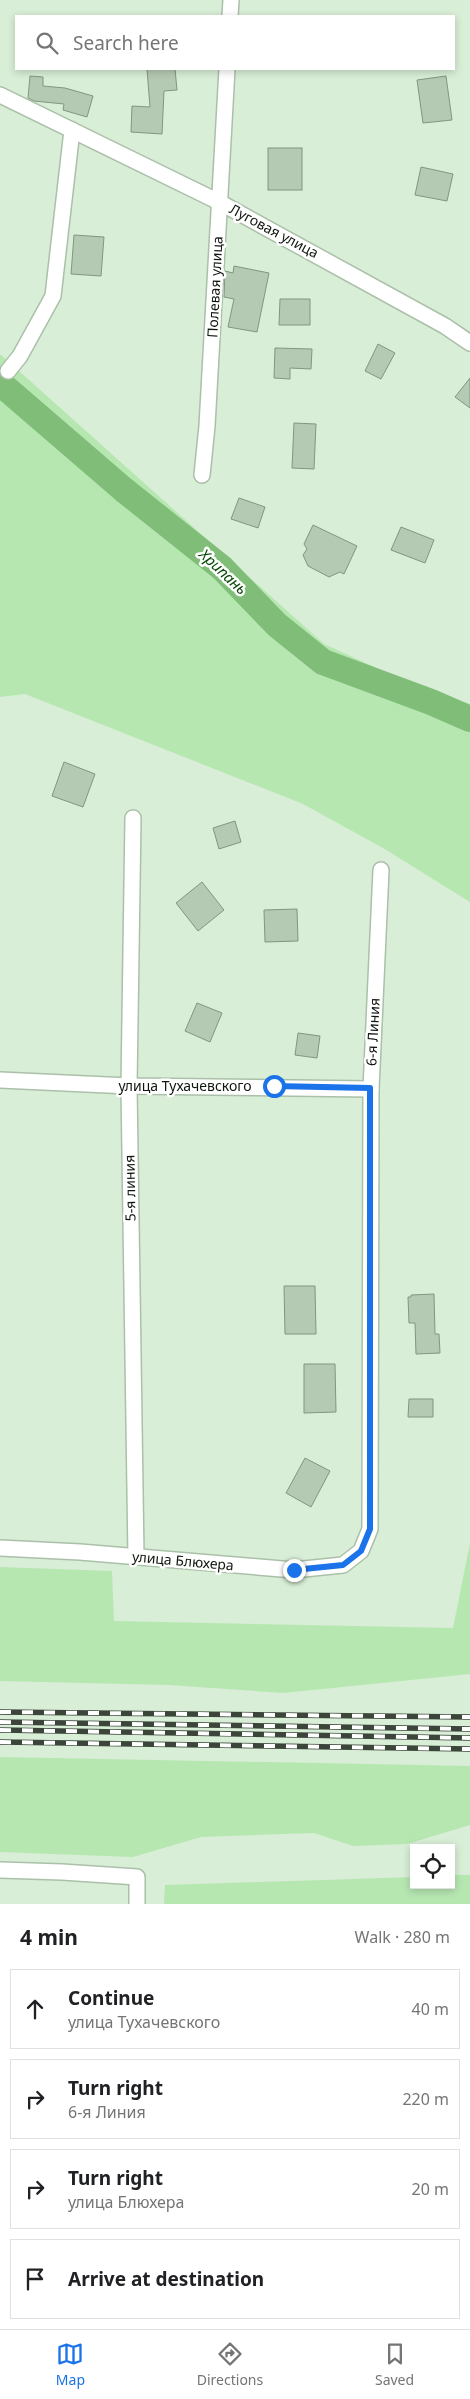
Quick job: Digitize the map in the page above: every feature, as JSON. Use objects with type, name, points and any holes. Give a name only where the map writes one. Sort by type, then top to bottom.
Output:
[{"type":"street","points":[[230,15],[231,0]]},
{"type":"street","name":"Полевая улица","points":[[202,475],[227,70]]},
{"type":"street","name":"Луговая улица","points":[[0,95],[219,202],[437,321],[470,343]]},
{"type":"street","points":[[8,372],[20,356],[53,296],[72,130]]},
{"type":"street","name":"5-я линия","points":[[133,818],[129,1086],[136,1557]]},
{"type":"street","name":"6-я Линия","points":[[361,1551],[370,1529],[370,1088],[381,870]]},
{"type":"street","name":"улица Тухачевского","points":[[0,1080],[129,1086],[370,1088]]},
{"type":"street","name":"улица Блюхера","points":[[0,1548],[294,1570],[343,1565],[361,1551]]},
{"type":"street","points":[[0,1870],[137,1877],[136,1904]]},
{"type":"green space","points":[[0,354],[324,644],[405,681],[470,704],[470,902],[383,848],[303,804],[25,694],[0,697]]},
{"type":"green space","points":[[470,1543],[470,1674],[283,1693],[169,1685],[0,1681],[0,1567],[112,1571],[114,1621],[453,1628]]},
{"type":"green space","points":[[0,1757],[470,1766],[470,1825],[407,1844],[353,1846],[314,1833],[201,1837],[133,1857],[0,1852]]},
{"type":"green space","points":[[455,1875],[470,1875],[470,1904],[164,1904],[165,1885],[410,1877],[410,1889],[455,1889]]},
{"type":"building","points":[[147,70],[175,70],[177,90],[164,91],[162,134],[131,132],[132,106],[150,107]]},
{"type":"building","points":[[30,76],[43,77],[43,86],[65,88],[93,96],[87,117],[63,110],[64,104],[34,101],[28,98]]},
{"type":"building","points":[[446,76],[452,120],[423,123],[417,80]]},
{"type":"building","points":[[268,148],[302,148],[302,190],[268,190]]},
{"type":"building","points":[[421,167],[453,174],[447,201],[415,195]]},
{"type":"building","points":[[74,235],[104,237],[101,276],[71,274]]},
{"type":"building","points":[[234,266],[269,273],[257,332],[228,327],[234,299],[224,297],[225,271],[233,273]]},
{"type":"building","points":[[280,299],[310,299],[310,325],[279,325]]},
{"type":"building","points":[[378,344],[395,353],[381,379],[365,371]]},
{"type":"building","points":[[275,348],[312,349],[311,369],[290,368],[290,379],[274,378]]},
{"type":"building","points":[[470,378],[470,408],[455,397]]},
{"type":"building","points":[[294,423],[316,424],[314,469],[292,468]]},
{"type":"building","points":[[239,498],[265,507],[258,528],[231,519]]},
{"type":"building","points":[[313,525],[357,546],[344,574],[340,572],[329,577],[308,566],[303,555],[307,549],[304,544]]},
{"type":"building","points":[[401,527],[434,540],[425,563],[391,550]]},
{"type":"building","points":[[64,762],[95,774],[83,807],[52,796]]},
{"type":"building","points":[[235,821],[241,842],[219,849],[213,828]]},
{"type":"building","points":[[202,882],[224,910],[198,931],[176,903]]},
{"type":"building","points":[[297,909],[298,941],[265,942],[264,910]]},
{"type":"building","points":[[197,1003],[222,1013],[210,1042],[185,1031]]},
{"type":"building","points":[[298,1033],[320,1036],[317,1058],[295,1055]]},
{"type":"building","points":[[284,1286],[315,1286],[316,1334],[285,1334]]},
{"type":"building","points":[[434,1294],[435,1334],[439,1334],[440,1353],[416,1354],[415,1323],[409,1323],[408,1297],[411,1297],[411,1295]]},
{"type":"building","points":[[304,1364],[335,1364],[336,1412],[304,1413]]},
{"type":"building","points":[[409,1399],[433,1399],[433,1417],[408,1417]]},
{"type":"building","points":[[305,1458],[330,1471],[311,1507],[286,1493]]},
{"type":"waterway","name":"Хрипань","points":[[0,383],[124,490],[222,568],[277,625],[323,662],[431,702],[470,719]]},
{"type":"railway","points":[[0,1712],[470,1717]]},
{"type":"railway","points":[[0,1722],[470,1729]]},
{"type":"railway","points":[[0,1730],[470,1738]]},
{"type":"railway","points":[[0,1742],[470,1749]]},
{"type":"route","points":[[274,1086],[370,1088],[370,1529],[361,1551],[343,1565],[294,1570]]}]
